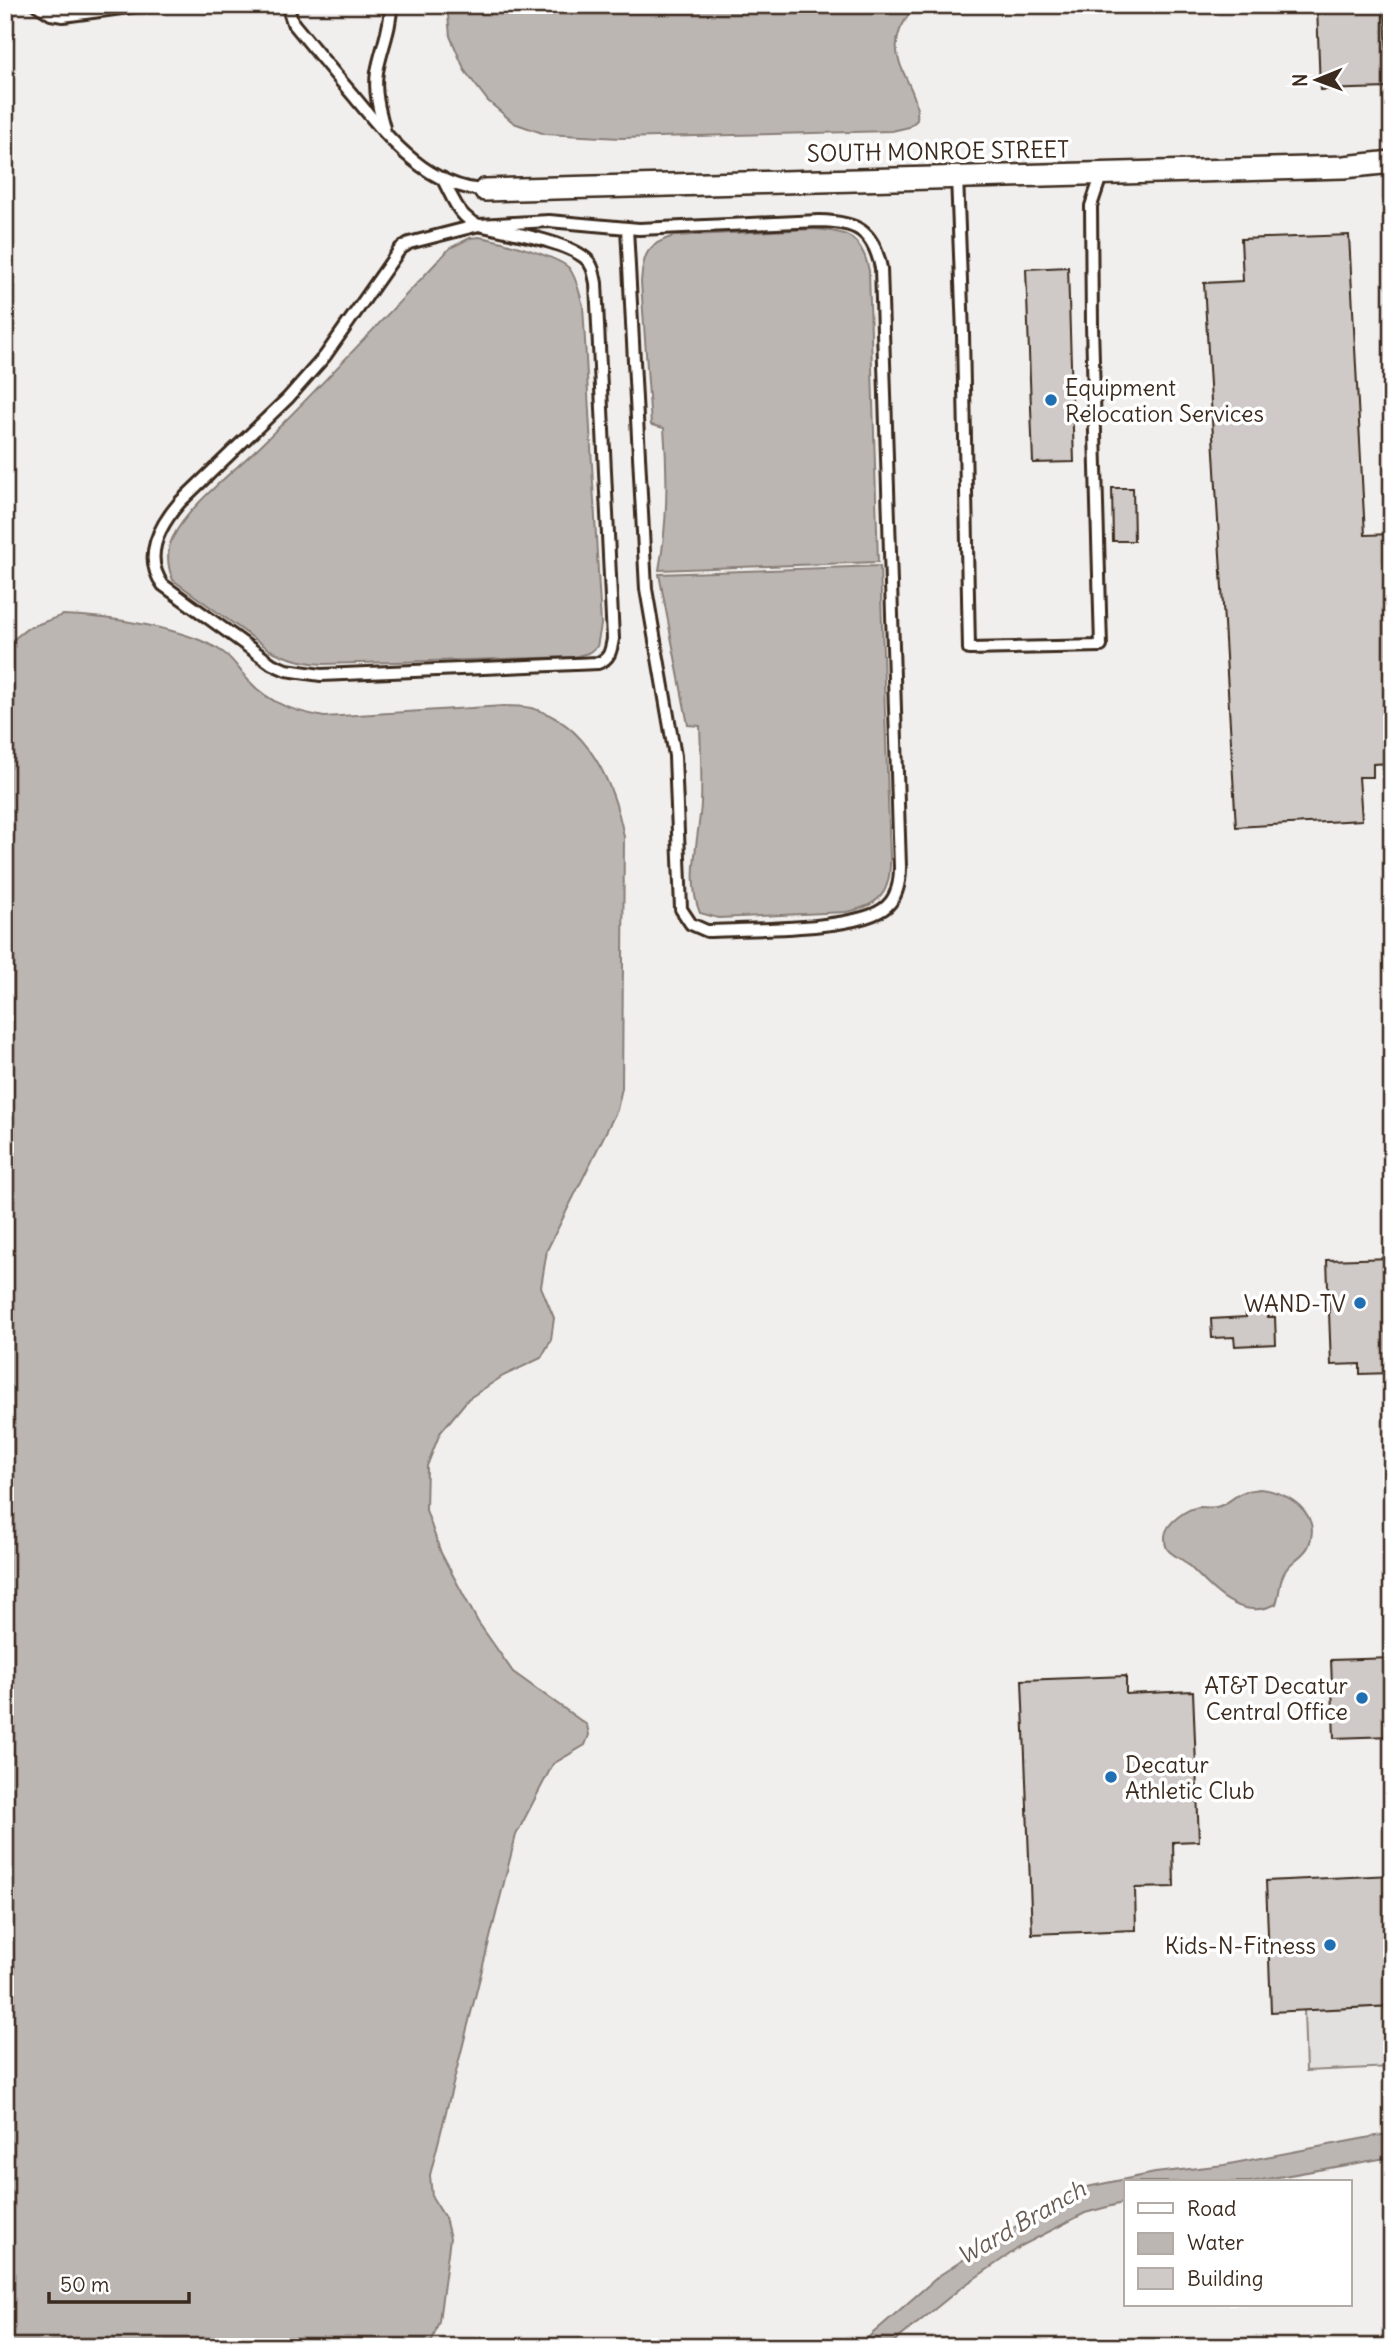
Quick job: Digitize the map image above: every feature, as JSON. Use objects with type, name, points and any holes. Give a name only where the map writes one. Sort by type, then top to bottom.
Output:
[{"type":"street","name":"SOUTH MONROE STREET","points":[[485,190],[1344,167],[1392,162]]},
{"type":"lane","points":[[37,5],[51,14],[63,16],[144,5]]},
{"type":"lane","points":[[287,5],[293,23],[386,134],[409,156],[442,178],[464,187],[485,190]]},
{"type":"lane","points":[[386,134],[379,111],[377,73],[391,20],[391,5]]},
{"type":"lane","points":[[957,176],[969,649],[1087,647],[1101,646],[1091,324],[1091,206],[1102,173]]},
{"type":"lane","points":[[442,178],[462,215],[470,222],[479,225],[564,247],[587,260],[593,269],[596,283],[614,639],[609,656],[598,663],[321,675],[286,670],[272,664],[163,584],[156,576],[153,563],[158,533],[167,517],[288,398],[325,356],[400,249],[409,243],[479,225],[549,221],[627,228],[839,221],[855,225],[865,232],[878,253],[882,296],[900,867],[900,882],[888,905],[866,918],[829,925],[707,931],[691,925],[681,909],[675,755],[646,589],[627,228]]},
{"type":"shaded area","points":[[7,5],[1392,5],[1392,2347],[5,2347]]},
{"type":"shaded area","points":[[1392,2006],[1392,2067],[1306,2071],[1304,2010]]},
{"type":"water","points":[[447,5],[915,5],[900,30],[897,54],[914,97],[917,120],[909,127],[892,131],[620,138],[545,134],[514,123],[488,101],[465,71],[450,36]]},
{"type":"water","points":[[813,229],[835,231],[851,238],[862,250],[869,271],[878,562],[659,570],[666,517],[666,464],[664,428],[651,425],[641,282],[645,257],[652,247],[674,236]]},
{"type":"water","points":[[479,237],[527,249],[562,263],[572,272],[579,291],[583,305],[601,625],[597,647],[574,657],[323,664],[296,660],[270,650],[173,580],[168,560],[172,539],[179,526],[201,500],[288,418],[450,248],[470,238]]},
{"type":"water","points":[[880,566],[890,858],[885,888],[875,901],[867,906],[846,912],[718,918],[700,913],[694,887],[694,859],[701,804],[700,726],[688,725],[659,574]]},
{"type":"water","points":[[63,615],[146,625],[209,644],[234,662],[257,689],[274,701],[324,717],[504,706],[531,708],[551,716],[583,741],[605,777],[624,837],[622,1088],[617,1110],[547,1250],[541,1287],[554,1318],[551,1340],[541,1358],[503,1376],[468,1399],[440,1433],[427,1466],[426,1510],[441,1553],[478,1622],[513,1672],[587,1725],[589,1735],[585,1745],[553,1764],[516,1835],[430,2175],[432,2197],[445,2218],[450,2238],[439,2321],[430,2347],[5,2347],[5,646],[28,628]]},
{"type":"water","points":[[1260,1489],[1281,1494],[1300,1506],[1311,1523],[1312,1533],[1307,1549],[1284,1573],[1276,1604],[1263,1609],[1250,1609],[1226,1600],[1216,1592],[1184,1561],[1168,1550],[1165,1536],[1173,1521],[1189,1510],[1220,1506],[1240,1493]]},
{"type":"water","points":[[1392,2133],[1392,2157],[1261,2180],[1124,2180],[1124,2203],[1085,2213],[1023,2245],[962,2287],[888,2347],[857,2347],[940,2275],[1006,2232],[1087,2187],[1155,2173],[1224,2165]]},
{"type":"building","points":[[1317,5],[1385,5],[1388,88],[1320,90]]},
{"type":"building","points":[[1349,235],[1365,535],[1392,534],[1392,763],[1373,764],[1373,777],[1359,777],[1362,820],[1236,827],[1204,283],[1243,281],[1241,239]]},
{"type":"building","name":"Equipment Relocation Services","points":[[1068,267],[1074,462],[1033,463],[1026,269]]},
{"type":"building","points":[[1112,488],[1133,488],[1134,541],[1113,541]]},
{"type":"building","name":"WAND-TV","points":[[1392,1258],[1392,1373],[1360,1374],[1360,1364],[1331,1365],[1327,1260]]},
{"type":"building","points":[[1266,1302],[1267,1317],[1275,1317],[1276,1344],[1235,1346],[1234,1337],[1212,1338],[1211,1319],[1246,1317],[1245,1303]]},
{"type":"building","name":"AT&T Decatur Central Office","points":[[1392,1658],[1392,1736],[1334,1738],[1331,1660]]},
{"type":"building","name":"Decatur Athletic Club","points":[[1126,1676],[1126,1694],[1193,1691],[1199,1841],[1173,1842],[1174,1887],[1135,1888],[1136,1930],[1032,1934],[1022,1680]]},
{"type":"building","name":"Kids-N-Fitness","points":[[1392,1875],[1392,2006],[1271,2012],[1266,1881]]},
{"type":"place","name":"Equipment Relocation Services","points":[[1051,400]]},
{"type":"place","name":"WAND-TV","points":[[1360,1303]]},
{"type":"place","name":"AT&T Decatur Central Office","points":[[1362,1698]]},
{"type":"place","name":"Decatur Athletic Club","points":[[1111,1777]]},
{"type":"place","name":"Kids-N-Fitness","points":[[1330,1945]]},
{"type":"water label","name":"Ward Branch","points":[[1021,2222]]}]
